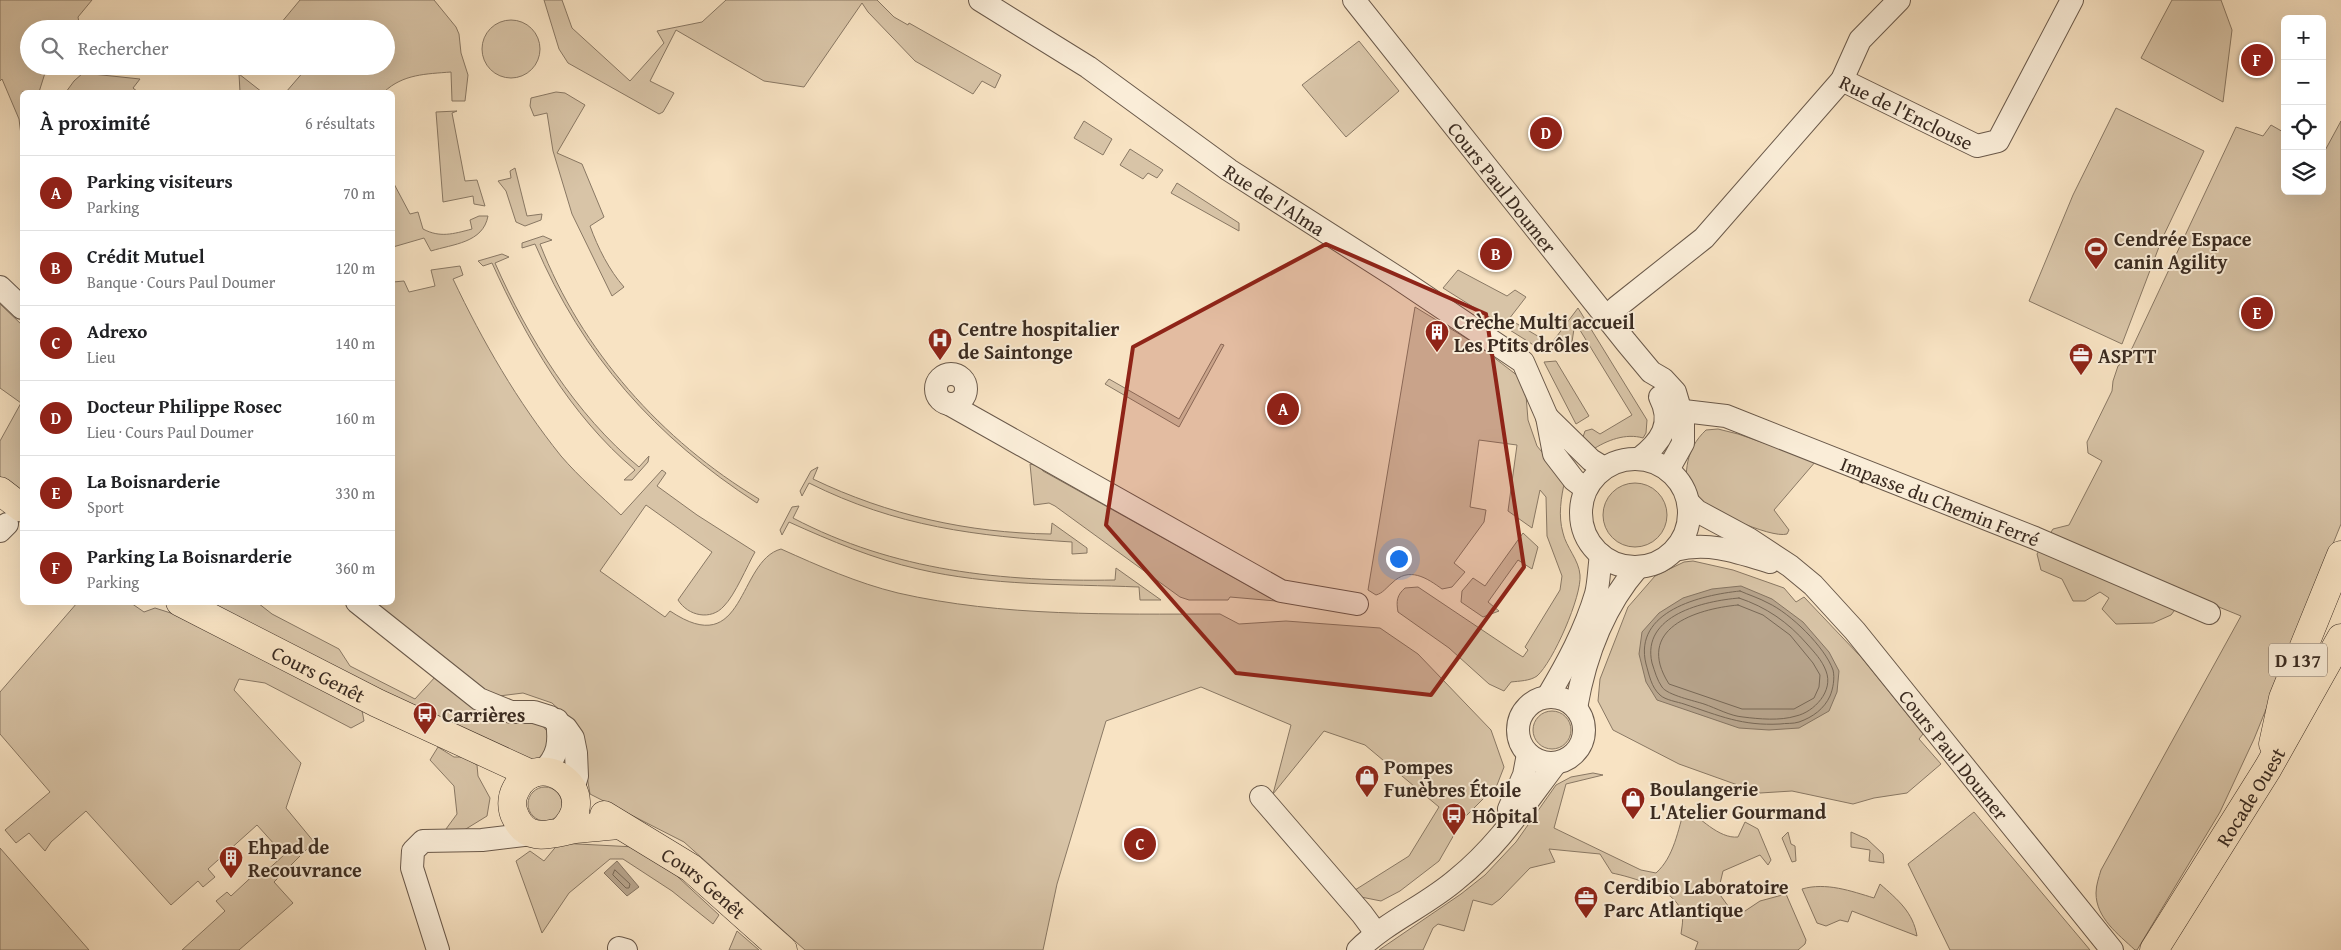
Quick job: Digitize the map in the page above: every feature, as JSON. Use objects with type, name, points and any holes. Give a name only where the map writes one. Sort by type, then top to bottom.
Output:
[{"type":"main road","points":[[0,491],[10,521]]},
{"type":"main road","name":"D 137","points":[[2268,768],[2283,698],[2341,555]]},
{"type":"main road","name":"Cours Genêt","points":[[186,605],[377,704],[459,742],[537,773]]},
{"type":"main road","name":"Rocade Ouest","points":[[2155,949],[2268,768],[2341,638]]},
{"type":"main road","name":"Cours Genêt","points":[[459,742],[494,776],[512,806]]},
{"type":"main road","points":[[561,832],[571,822],[576,810],[575,793],[560,775],[537,773],[518,786],[512,806],[516,819],[522,828],[532,834],[544,836],[619,825]]},
{"type":"main road","name":"Cours Genêt","points":[[575,793],[619,825],[691,868],[783,950]]},
{"type":"street","name":"Rue de l'Alma","points":[[980,0],[1088,67],[1229,170],[1398,278],[1523,362],[1547,417],[1554,454],[1574,480],[1586,489]]},
{"type":"street","name":"Cours Paul Doumer","points":[[1354,0],[1651,372],[1656,389],[1673,410],[1683,443],[1668,470]]},
{"type":"street","points":[[1842,80],[1860,40],[1899,0]]},
{"type":"street","name":"Rue de l'Enclouse","points":[[1606,318],[1617,307],[1704,238],[1842,80],[1977,146],[1998,141],[2072,0]]},
{"type":"street","points":[[0,287],[20,306]]},
{"type":"street","points":[[956,401],[1276,576],[1296,586],[1324,584],[1357,604],[1281,591],[956,401]]},
{"type":"street","points":[[1640,459],[1654,447],[1662,436],[1673,410]]},
{"type":"street","name":"Impasse du Chemin Ferré","points":[[1673,410],[1726,416],[2035,538],[2209,613]]},
{"type":"street","name":"Rue de l'Alma","points":[[1547,417],[1591,460],[1604,468]]},
{"type":"street","points":[[1627,459],[1640,459],[1656,463],[1668,470],[1683,486],[1689,503],[1689,524],[1686,534],[1674,550],[1654,564],[1638,567],[1624,566],[1601,555],[1589,542],[1582,525],[1581,507],[1586,489],[1604,468],[1627,459]]},
{"type":"street","name":"Cours Paul Doumer","points":[[1689,503],[1697,511],[1749,539],[1790,566],[1813,585],[1855,631],[2112,950]]},
{"type":"street","name":"Cours Paul Doumer","points":[[1674,550],[1688,546],[1714,546],[1790,566]]},
{"type":"street","points":[[1548,696],[1573,654],[1585,623],[1596,593],[1601,555]]},
{"type":"street","points":[[1576,708],[1585,665],[1604,616],[1621,586],[1638,567]]},
{"type":"street","points":[[361,605],[479,699],[511,712],[534,712],[557,720],[573,738],[577,776],[575,793]]},
{"type":"street","points":[[1548,696],[1563,699],[1576,708],[1582,717],[1584,737],[1576,753],[1567,760],[1556,763],[1545,763],[1528,754],[1521,744],[1518,722],[1523,712],[1531,703],[1548,696]]},
{"type":"street","points":[[537,773],[550,764],[558,751],[560,739],[557,720]]},
{"type":"street","points":[[1485,853],[1517,794],[1524,775],[1528,754]]},
{"type":"street","points":[[1358,950],[1376,933],[1422,906],[1456,880],[1485,853],[1512,824],[1556,763]]},
{"type":"street","points":[[1261,797],[1362,914],[1376,933]]},
{"type":"street","points":[[482,840],[512,806]]},
{"type":"street","points":[[438,950],[412,868],[413,851],[423,841],[482,840],[532,834]]},
{"type":"highlighted area","points":[[1326,244],[1486,314],[1524,567],[1431,695],[1236,673],[1106,525],[1133,347]]},
{"type":"shaded area","points":[[0,0],[92,0],[78,17],[78,20],[20,20],[20,75],[44,75],[40,90],[20,90],[20,127],[19,119],[2,79],[0,81]]},
{"type":"shaded area","points":[[300,0],[434,0],[456,27],[459,34],[461,53],[468,75],[465,101],[452,101],[451,72],[424,74],[407,78],[386,90],[288,90],[301,75],[395,75],[395,20],[283,20]]},
{"type":"shaded area","points":[[544,0],[562,0],[572,28],[630,81],[664,43],[657,31],[702,22],[726,0],[877,0],[894,17],[908,25],[909,23],[1001,75],[995,88],[982,81],[973,94],[915,61],[868,12],[862,3],[804,87],[764,81],[676,30],[650,81],[674,93],[663,112],[659,114],[568,63],[559,49]]},
{"type":"shaded area","points":[[2172,0],[2221,0],[2232,30],[2223,102],[2141,58]]},
{"type":"shaded area","points":[[511,20],[522,22],[535,33],[540,49],[538,60],[527,73],[511,78],[500,76],[487,65],[482,49],[484,38],[495,25]]},
{"type":"shaded area","points":[[1359,41],[1399,91],[1346,137],[1302,85]]},
{"type":"shaded area","points":[[81,75],[140,79],[133,88],[136,90],[67,90]]},
{"type":"shaded area","points":[[239,75],[259,90],[240,90]]},
{"type":"shaded area","points":[[556,92],[565,93],[585,105],[557,153],[582,164],[604,217],[590,226],[604,258],[624,287],[612,296],[572,214],[553,151],[547,113],[534,116],[530,106],[531,98]]},
{"type":"shaded area","points":[[2116,108],[2204,151],[2162,239],[2122,344],[2029,301],[2073,195]]},
{"type":"shaded area","points":[[457,111],[452,113],[465,181],[477,180],[485,206],[474,204],[473,196],[443,202],[436,112]]},
{"type":"shaded area","points":[[1084,121],[1112,139],[1103,155],[1074,138]]},
{"type":"shaded area","points":[[2341,121],[2341,524],[2254,739],[2220,812],[2137,950],[2135,950],[2115,932],[2100,910],[2096,893],[2101,870],[2241,616],[2187,594],[2171,615],[2153,623],[2116,624],[2102,609],[2109,598],[2100,592],[2085,601],[2073,601],[2062,579],[2041,570],[2037,554],[2053,529],[2069,525],[2102,461],[2088,453],[2087,442],[2112,391],[2118,366],[2127,359],[2236,127],[2263,136],[2271,125],[2281,131],[2281,195],[2326,195],[2326,149]]},
{"type":"shaded area","points":[[1130,149],[1163,170],[1157,178],[1148,173],[1143,179],[1120,165]]},
{"type":"shaded area","points":[[515,168],[527,216],[542,214],[541,220],[525,226],[516,222],[506,191],[498,181],[511,178],[510,171]]},
{"type":"shaded area","points":[[1177,183],[1239,223],[1239,231],[1171,193]]},
{"type":"shaded area","points":[[395,186],[410,214],[418,212],[423,229],[435,234],[447,234],[472,229],[470,220],[479,216],[488,216],[480,232],[466,241],[431,251],[424,238],[395,246]]},
{"type":"shaded area","points":[[543,236],[552,240],[540,244],[557,283],[578,320],[602,356],[629,390],[658,421],[690,450],[723,476],[759,499],[757,503],[720,478],[655,422],[599,358],[554,285],[535,244],[522,248],[522,243]]},
{"type":"shaded area","points":[[502,254],[509,257],[495,263],[522,319],[555,373],[594,423],[639,467],[649,456],[648,462],[632,480],[624,480],[635,470],[590,425],[552,374],[535,347],[492,263],[483,266],[478,261]]},
{"type":"shaded area","points":[[460,266],[463,275],[453,279],[476,326],[515,392],[561,456],[621,515],[662,470],[666,473],[657,486],[697,515],[755,552],[737,588],[719,611],[706,615],[694,613],[678,600],[712,552],[646,505],[600,571],[665,617],[670,611],[695,623],[713,625],[727,617],[738,604],[756,571],[767,557],[781,549],[838,574],[883,589],[938,601],[1018,610],[1099,614],[1220,614],[1239,624],[1286,621],[1380,628],[1418,654],[1491,730],[1504,767],[1497,785],[1463,819],[1439,861],[1400,891],[1381,901],[1361,897],[1355,890],[1409,856],[1439,807],[1365,745],[1324,731],[1273,794],[1291,725],[1201,687],[1106,721],[1057,884],[1043,950],[805,950],[684,842],[590,794],[583,753],[567,717],[552,703],[523,693],[499,696],[467,681],[373,605],[395,605],[395,282],[404,281],[409,292],[435,286],[431,270]]},
{"type":"shaded area","points":[[1458,270],[1507,296],[1515,290],[1526,297],[1509,319],[1551,344],[1578,308],[1647,420],[1646,433],[1643,438],[1630,436],[1617,438],[1592,450],[1583,437],[1585,431],[1592,429],[1600,434],[1632,415],[1575,322],[1572,342],[1560,350],[1535,348],[1532,344],[1443,288]]},
{"type":"shaded area","points":[[0,304],[20,323],[20,402],[0,388]]},
{"type":"shaded area","points":[[1415,307],[1479,346],[1518,376],[1526,395],[1528,420],[1537,446],[1565,480],[1561,500],[1561,527],[1579,569],[1579,585],[1576,598],[1565,628],[1544,669],[1534,678],[1511,682],[1504,691],[1489,684],[1449,648],[1398,612],[1397,601],[1400,593],[1405,588],[1418,587],[1523,657],[1528,650],[1525,647],[1560,590],[1562,576],[1547,536],[1546,497],[1540,490],[1532,528],[1508,511],[1517,445],[1479,440],[1470,507],[1486,510],[1484,522],[1454,563],[1465,572],[1452,587],[1442,589],[1424,578],[1405,575],[1398,578],[1383,592],[1376,595],[1368,590]]},
{"type":"shaded area","points":[[1221,344],[1224,345],[1179,427],[1105,384],[1109,379],[1179,419]]},
{"type":"shaded area","points":[[1556,361],[1589,416],[1576,424],[1544,362]]},
{"type":"shaded area","points":[[20,405],[20,492],[0,477],[0,441]]},
{"type":"shaded area","points":[[1718,429],[1816,461],[1774,510],[1789,530],[1787,534],[1767,532],[1753,527],[1687,498],[1686,479],[1690,453],[1706,430]]},
{"type":"shaded area","points":[[1030,464],[1040,466],[1043,471],[1276,601],[1230,597],[1228,600],[1189,600],[1180,597],[1055,506],[1049,503],[1034,505]]},
{"type":"shaded area","points":[[818,467],[813,479],[870,503],[929,520],[989,530],[1051,534],[1052,523],[1087,548],[1087,553],[1072,554],[1072,542],[1037,540],[937,527],[874,510],[809,483],[802,496],[800,491],[811,471]]},
{"type":"shaded area","points":[[1629,483],[1641,483],[1658,492],[1665,503],[1667,515],[1665,527],[1658,538],[1641,547],[1629,547],[1617,542],[1608,533],[1603,521],[1603,509],[1608,497],[1617,488]]},
{"type":"shaded area","points":[[799,506],[793,518],[831,536],[909,561],[950,570],[1031,579],[1115,580],[1116,568],[1161,600],[1140,600],[1139,587],[1000,581],[945,575],[885,560],[853,549],[789,522],[782,535],[780,530],[792,507]]},
{"type":"shaded area","points":[[1523,533],[1538,547],[1532,569],[1518,560],[1488,602],[1499,611],[1483,617],[1461,602],[1462,591],[1473,578],[1485,586]]},
{"type":"shaded area","points":[[1693,561],[1733,570],[1784,588],[1796,602],[1804,597],[1861,657],[1923,734],[1919,739],[1941,764],[1907,793],[1874,798],[1853,804],[1792,791],[1760,793],[1679,764],[1613,730],[1598,701],[1600,679],[1628,607],[1655,576],[1684,562]]},
{"type":"shaded area","points":[[75,605],[134,605],[144,612],[155,608],[196,621],[361,705],[364,721],[351,728],[265,683],[239,679],[234,690],[301,763],[286,808],[314,842],[274,882],[293,903],[239,950],[182,950],[225,911],[216,901],[227,892],[231,896],[259,870],[263,874],[284,855],[257,825],[208,869],[215,877],[203,887],[198,881],[171,905],[86,811],[51,842],[45,851],[29,833],[16,843],[5,830],[50,792],[0,734],[0,692]]},
{"type":"shaded area","points":[[213,605],[261,605],[272,614],[339,649],[350,666],[415,699],[436,676],[491,717],[540,723],[552,737],[542,760],[520,762]]},
{"type":"shaded area","points":[[1552,711],[1565,717],[1571,730],[1565,743],[1552,749],[1539,743],[1533,730],[1539,717]]},
{"type":"shaded area","points":[[438,747],[454,757],[464,757],[477,765],[478,776],[490,798],[487,816],[461,832],[446,829],[457,814],[454,786],[430,760]]},
{"type":"shaded area","points":[[1593,773],[1603,775],[1566,784],[1554,828],[1641,870],[1656,873],[1662,867],[1671,851],[1685,807],[1717,831],[1731,837],[1738,837],[1745,822],[1758,829],[1771,860],[1768,865],[1760,855],[1723,871],[1718,892],[1736,917],[1760,901],[1786,894],[1806,940],[1805,944],[1798,950],[1695,950],[1698,942],[1681,934],[1682,914],[1677,903],[1662,890],[1612,873],[1600,854],[1549,849],[1555,862],[1530,868],[1492,905],[1473,900],[1464,931],[1438,924],[1433,928],[1423,950],[1379,950],[1461,894],[1485,875],[1516,842],[1556,785],[1571,777]]},
{"type":"shaded area","points":[[545,787],[557,792],[562,804],[557,816],[545,821],[533,816],[528,804],[533,792]]},
{"type":"shaded area","points":[[1974,812],[2090,950],[1950,950],[1908,864]]},
{"type":"shaded area","points":[[1788,832],[1791,844],[1795,846],[1796,861],[1792,862],[1782,838]]},
{"type":"shaded area","points":[[1851,832],[1867,839],[1883,854],[1884,863],[1869,861],[1870,850],[1851,847]]},
{"type":"shaded area","points":[[559,843],[635,847],[664,864],[719,915],[713,924],[672,891],[623,859],[610,859],[569,893],[542,933],[516,861],[530,851],[544,861]]},
{"type":"shaded area","points":[[0,848],[89,950],[0,950]]},
{"type":"shaded area","points":[[1880,884],[1899,901],[1908,913],[1917,936],[1852,911],[1848,922],[1840,920],[1826,926],[1817,923],[1802,889],[1820,886],[1829,887],[1874,898]]},
{"type":"shaded area","points":[[737,931],[759,950],[729,950]]},
{"type":"water","points":[[1741,586],[1772,599],[1803,622],[1829,652],[1839,671],[1837,692],[1829,711],[1799,728],[1769,730],[1739,728],[1657,700],[1646,682],[1639,654],[1642,632],[1659,613],[1683,598],[1712,589]]},
{"type":"water","points":[[617,861],[639,887],[627,896],[604,873]]},
{"type":"place","name":"Parking La Boisnarderie","points":[[2257,60]]},
{"type":"place","name":"Docteur Philippe Rosec","points":[[1546,133]]},
{"type":"place","name":"Crédit Mutuel","points":[[1496,254]]},
{"type":"place","name":"Cendrée Espace canin Agility","points":[[2096,270]]},
{"type":"place","name":"La Boisnarderie","points":[[2257,313]]},
{"type":"place","name":"Crèche Multi accueil Les Ptits drôles","points":[[1437,353]]},
{"type":"place","name":"Centre hospitalier de Saintonge","points":[[940,361]]},
{"type":"place","name":"ASPTT","points":[[2081,376]]},
{"type":"place","name":"Parking visiteurs","points":[[1283,409]]},
{"type":"place","name":"Carrières","points":[[425,735]]},
{"type":"place","name":"Pompes Funèbres Étoile","points":[[1367,798]]},
{"type":"place","name":"Boulangerie L'Atelier Gourmand","points":[[1633,820]]},
{"type":"place","name":"Hôpital","points":[[1454,836]]},
{"type":"place","name":"Adrexo","points":[[1140,844]]},
{"type":"place","name":"Ehpad de Recouvrance","points":[[231,879]]},
{"type":"place","name":"Cerdibio Laboratoire Parc Atlantique","points":[[1586,919]]}]
